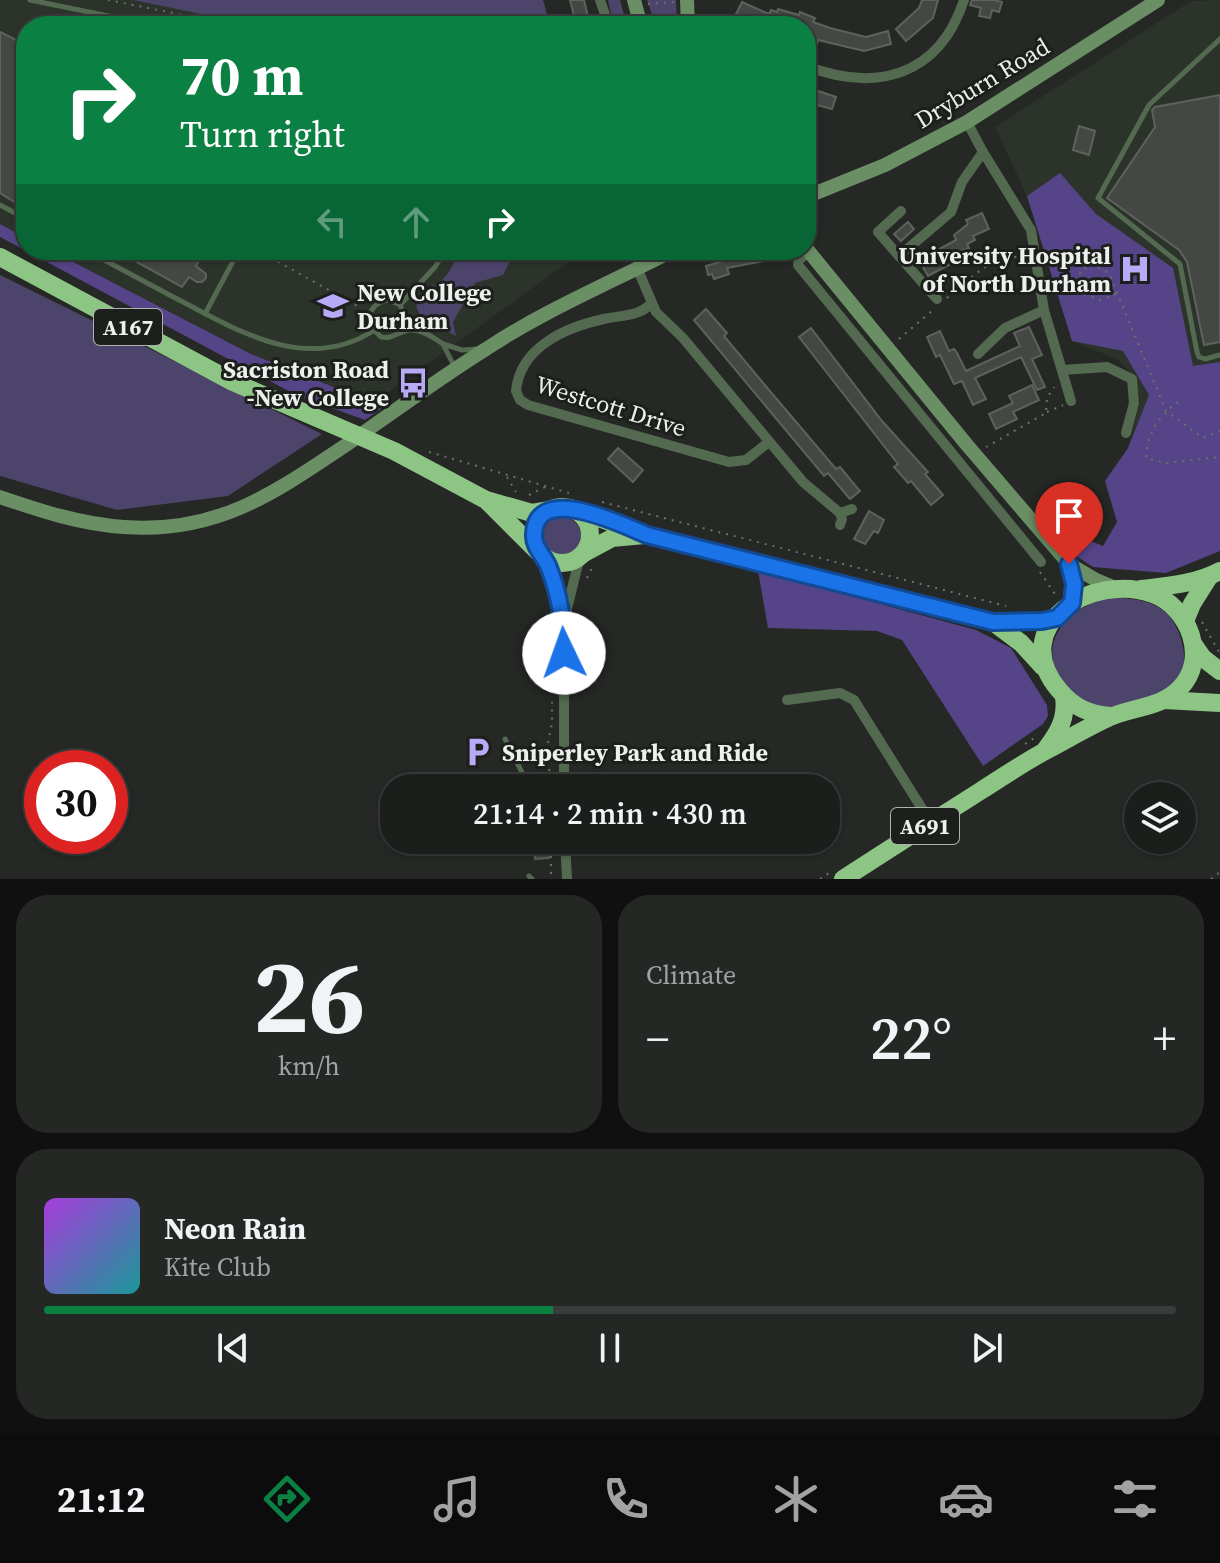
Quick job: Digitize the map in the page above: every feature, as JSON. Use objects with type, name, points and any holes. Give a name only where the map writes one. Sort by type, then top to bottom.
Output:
[{"type":"highway","name":"A167","points":[[0,257],[200,366],[394,451],[486,500],[532,513],[550,510]]},
{"type":"highway","name":"A167","points":[[486,500],[543,556]]},
{"type":"highway","points":[[570,501],[589,533],[582,554]]},
{"type":"highway","points":[[647,535],[612,538],[562,563],[543,556],[535,544],[534,534],[538,520],[550,510],[570,501],[647,535],[993,622],[1057,618]]},
{"type":"highway","points":[[993,622],[1021,643],[1064,696],[1083,711],[1111,716],[1161,701],[1174,694],[1188,679],[1193,667],[1192,604],[1215,574]]},
{"type":"highway","points":[[1134,590],[1172,586],[1215,574]]},
{"type":"highway","points":[[1043,667],[1045,634],[1065,600],[1094,591],[1115,588],[1134,590],[1153,594],[1191,617]]},
{"type":"highway","points":[[1194,645],[1203,658],[1220,671]]},
{"type":"highway","name":"A691","points":[[1045,751],[1062,724],[1064,696]]},
{"type":"highway","points":[[1161,701],[1220,703]]},
{"type":"highway","name":"A691","points":[[843,879],[1045,751],[1111,716]]},
{"type":"main road","name":"Dryburn Road","points":[[816,191],[885,165],[967,122],[1158,0]]},
{"type":"main road","points":[[0,497],[63,518],[104,525],[170,527],[209,520],[244,509],[283,488],[486,349],[656,260]]},
{"type":"main road","points":[[816,260],[1069,564],[1115,588]]},
{"type":"main road","points":[[1065,600],[1074,584],[1069,564]]},
{"type":"street","points":[[816,69],[856,78],[882,77],[922,62],[941,47],[954,26],[964,0]]},
{"type":"street","points":[[967,122],[1031,230],[1044,310],[1071,401]]},
{"type":"street","points":[[899,256],[951,212],[962,182],[983,152]]},
{"type":"street","points":[[901,211],[878,232],[940,301]]},
{"type":"street","points":[[799,260],[798,265],[1041,562]]},
{"type":"street","points":[[638,270],[656,312],[683,338],[803,482],[840,513],[840,525]]},
{"type":"street","name":"Westcott Drive","points":[[651,304],[636,314],[587,323],[546,343],[522,367],[516,391],[520,400],[528,405],[729,462],[746,460],[769,442]]},
{"type":"street","points":[[978,354],[1005,328],[1044,310]]},
{"type":"street","points":[[872,353],[887,345]]},
{"type":"street","points":[[1062,371],[1107,367],[1132,379],[1134,403],[1126,433]]},
{"type":"street","points":[[954,455],[972,450]]},
{"type":"street","points":[[840,513],[852,509]]},
{"type":"street","points":[[564,774],[564,621],[582,554]]},
{"type":"street","points":[[543,556],[564,621]]},
{"type":"street","points":[[787,700],[840,693],[854,700],[931,823]]},
{"type":"street","points":[[566,854],[567,879]]},
{"type":"lane","points":[[30,0],[109,16]]},
{"type":"lane","points":[[1220,39],[1149,105],[1098,198],[1180,264],[1199,357],[1205,359],[1220,355]]},
{"type":"lane","points":[[104,260],[247,335],[295,348],[333,348],[359,340],[373,331]]},
{"type":"lane","points":[[205,314],[234,260]]},
{"type":"lane","points":[[400,305],[440,260]]},
{"type":"lane","points":[[383,301],[400,305],[406,318],[403,331],[386,339],[373,331],[368,319],[370,313],[383,301]]},
{"type":"lane","points":[[403,331],[421,332],[462,350],[486,349]]},
{"type":"lane","points":[[443,344],[455,369]]},
{"type":"lane","points":[[505,739],[523,774]]},
{"type":"lane","points":[[516,760],[548,750],[564,749]]},
{"type":"path","points":[[108,0],[188,16]]},
{"type":"path","points":[[640,2],[687,1]]},
{"type":"path","points":[[887,345],[983,268],[1033,251]]},
{"type":"path","points":[[275,260],[370,313]]},
{"type":"path","points":[[1116,294],[1101,300],[1081,293],[1080,272],[1092,264],[1109,273],[1166,411],[1203,438],[1220,431]]},
{"type":"path","points":[[1046,413],[1047,398],[1062,371]]},
{"type":"path","points":[[972,450],[1071,401]]},
{"type":"path","points":[[1178,402],[1166,411],[1148,436],[1146,458],[1166,463],[1220,457]]},
{"type":"path","points":[[427,451],[546,486],[570,501]]},
{"type":"path","points":[[506,475],[521,500],[546,486]]},
{"type":"path","points":[[596,501],[1010,607]]},
{"type":"path","points":[[1041,562],[1039,571],[1065,600]]},
{"type":"path","points":[[549,605],[553,643]]},
{"type":"path","points":[[1191,617],[1220,652]]},
{"type":"path","points":[[549,774],[547,738],[552,723],[552,691]]},
{"type":"path","points":[[551,854],[551,879]]},
{"type":"path","points":[[1211,879],[1220,872]]},
{"type":"shaded area","points":[[0,0],[133,0],[178,9],[180,0],[543,0],[547,16],[16,16],[16,233],[0,224]]},
{"type":"shaded area","points":[[133,0],[543,0],[547,16],[211,16]]},
{"type":"shaded area","points":[[608,0],[620,0],[624,16],[611,16]]},
{"type":"shaded area","points":[[647,0],[676,0],[677,16],[653,16]]},
{"type":"shaded area","name":"University Hospital of North Durham","points":[[1220,0],[1220,538],[1128,448],[1140,401],[1135,377],[1117,359],[1072,341],[1027,196],[995,127],[1191,1]]},
{"type":"shaded area","points":[[1060,173],[1096,214],[1173,268],[1193,366],[1220,362],[1220,551],[1166,573],[1093,567],[1073,554],[1079,536],[1103,546],[1117,522],[1105,481],[1128,448],[1149,395],[1123,351],[1072,341],[1027,196]]},
{"type":"shaded area","points":[[0,224],[16,233],[16,246],[0,237]]},
{"type":"shaded area","points":[[43,260],[69,260],[251,354],[384,407],[365,420],[296,395]]},
{"type":"shaded area","name":"New College Durham","points":[[69,260],[571,260],[375,402],[251,354]]},
{"type":"shaded area","points":[[455,260],[510,260],[503,275],[475,283],[453,322],[456,336],[421,318],[416,306],[432,285],[436,287]]},
{"type":"shaded area","points":[[0,275],[322,434],[228,496],[117,510],[0,476]]},
{"type":"shaded area","points":[[562,517],[575,523],[581,536],[575,549],[562,555],[549,549],[543,536],[549,523]]},
{"type":"shaded area","points":[[758,571],[976,630],[1011,648],[1047,705],[1048,716],[1043,724],[983,766],[902,640],[877,631],[768,628]]},
{"type":"shaded area","points":[[1112,597],[1146,602],[1164,611],[1177,628],[1184,664],[1175,684],[1166,690],[1129,704],[1108,708],[1090,705],[1076,696],[1057,671],[1053,656],[1054,642],[1069,618],[1081,609]]},
{"type":"building","points":[[570,0],[584,0],[588,16],[574,16]]},
{"type":"building","points":[[922,0],[938,0],[933,18],[906,41],[896,29],[919,8]]},
{"type":"building","points":[[972,0],[1002,2],[999,12],[992,10],[990,18],[979,16],[981,8],[970,5]]},
{"type":"building","points":[[742,2],[769,14],[771,10],[777,12],[778,9],[810,16],[740,16],[736,14]]},
{"type":"building","points":[[816,23],[866,37],[888,31],[891,44],[864,51],[818,40],[817,44]]},
{"type":"building","points":[[0,32],[16,40],[16,203],[0,193]]},
{"type":"building","points":[[816,90],[836,97],[832,109],[816,105]]},
{"type":"building","points":[[1220,95],[1220,342],[1204,345],[1187,262],[1179,250],[1107,198],[1155,127],[1152,110],[1155,107]]},
{"type":"building","points":[[1079,126],[1095,131],[1089,155],[1073,150]]},
{"type":"building","points":[[982,213],[989,229],[973,236],[975,240],[967,244],[969,248],[961,251],[964,257],[928,276],[919,260],[956,240],[954,235],[968,224],[966,220]]},
{"type":"building","points":[[908,222],[914,229],[901,241],[894,234]]},
{"type":"building","points":[[133,260],[199,260],[196,266],[206,274],[206,278],[197,282],[189,277],[182,287]]},
{"type":"building","points":[[727,260],[764,261],[727,268],[729,274],[714,279],[712,274],[708,275],[706,266]]},
{"type":"building","points":[[706,309],[769,390],[836,469],[840,467],[860,491],[850,499],[828,473],[824,476],[694,320]]},
{"type":"building","points":[[1029,327],[1042,355],[1032,359],[1045,387],[1037,390],[1021,357],[975,378],[986,399],[973,405],[962,381],[954,384],[927,337],[940,331],[949,351],[954,349],[966,371],[1020,346],[1014,333]]},
{"type":"building","points":[[811,328],[882,421],[928,472],[925,474],[943,495],[931,505],[911,481],[908,483],[894,467],[898,464],[799,337]]},
{"type":"building","points":[[1032,385],[1039,400],[1013,412],[1017,419],[996,429],[989,414],[1013,403],[1009,396]]},
{"type":"building","points":[[618,448],[643,470],[633,482],[608,459]]},
{"type":"building","points":[[869,511],[884,520],[878,533],[874,531],[865,544],[854,539]]},
{"type":"building","points":[[535,854],[549,854],[549,858],[535,859]]},
{"type":"place","name":"University Hospital of North Durham","points":[[1135,269]]},
{"type":"place","name":"New College Durham","points":[[333,306]]},
{"type":"place","name":"Sacriston Road -New College","points":[[413,383]]},
{"type":"place","name":"Sniperley Park and Ride","points":[[478,752]]},
{"type":"route","points":[[564,653],[564,621],[555,583],[545,557],[535,544],[534,534],[538,520],[550,510],[560,508],[609,520],[647,535],[993,622],[1057,618],[1072,603],[1074,584],[1069,564]]}]
